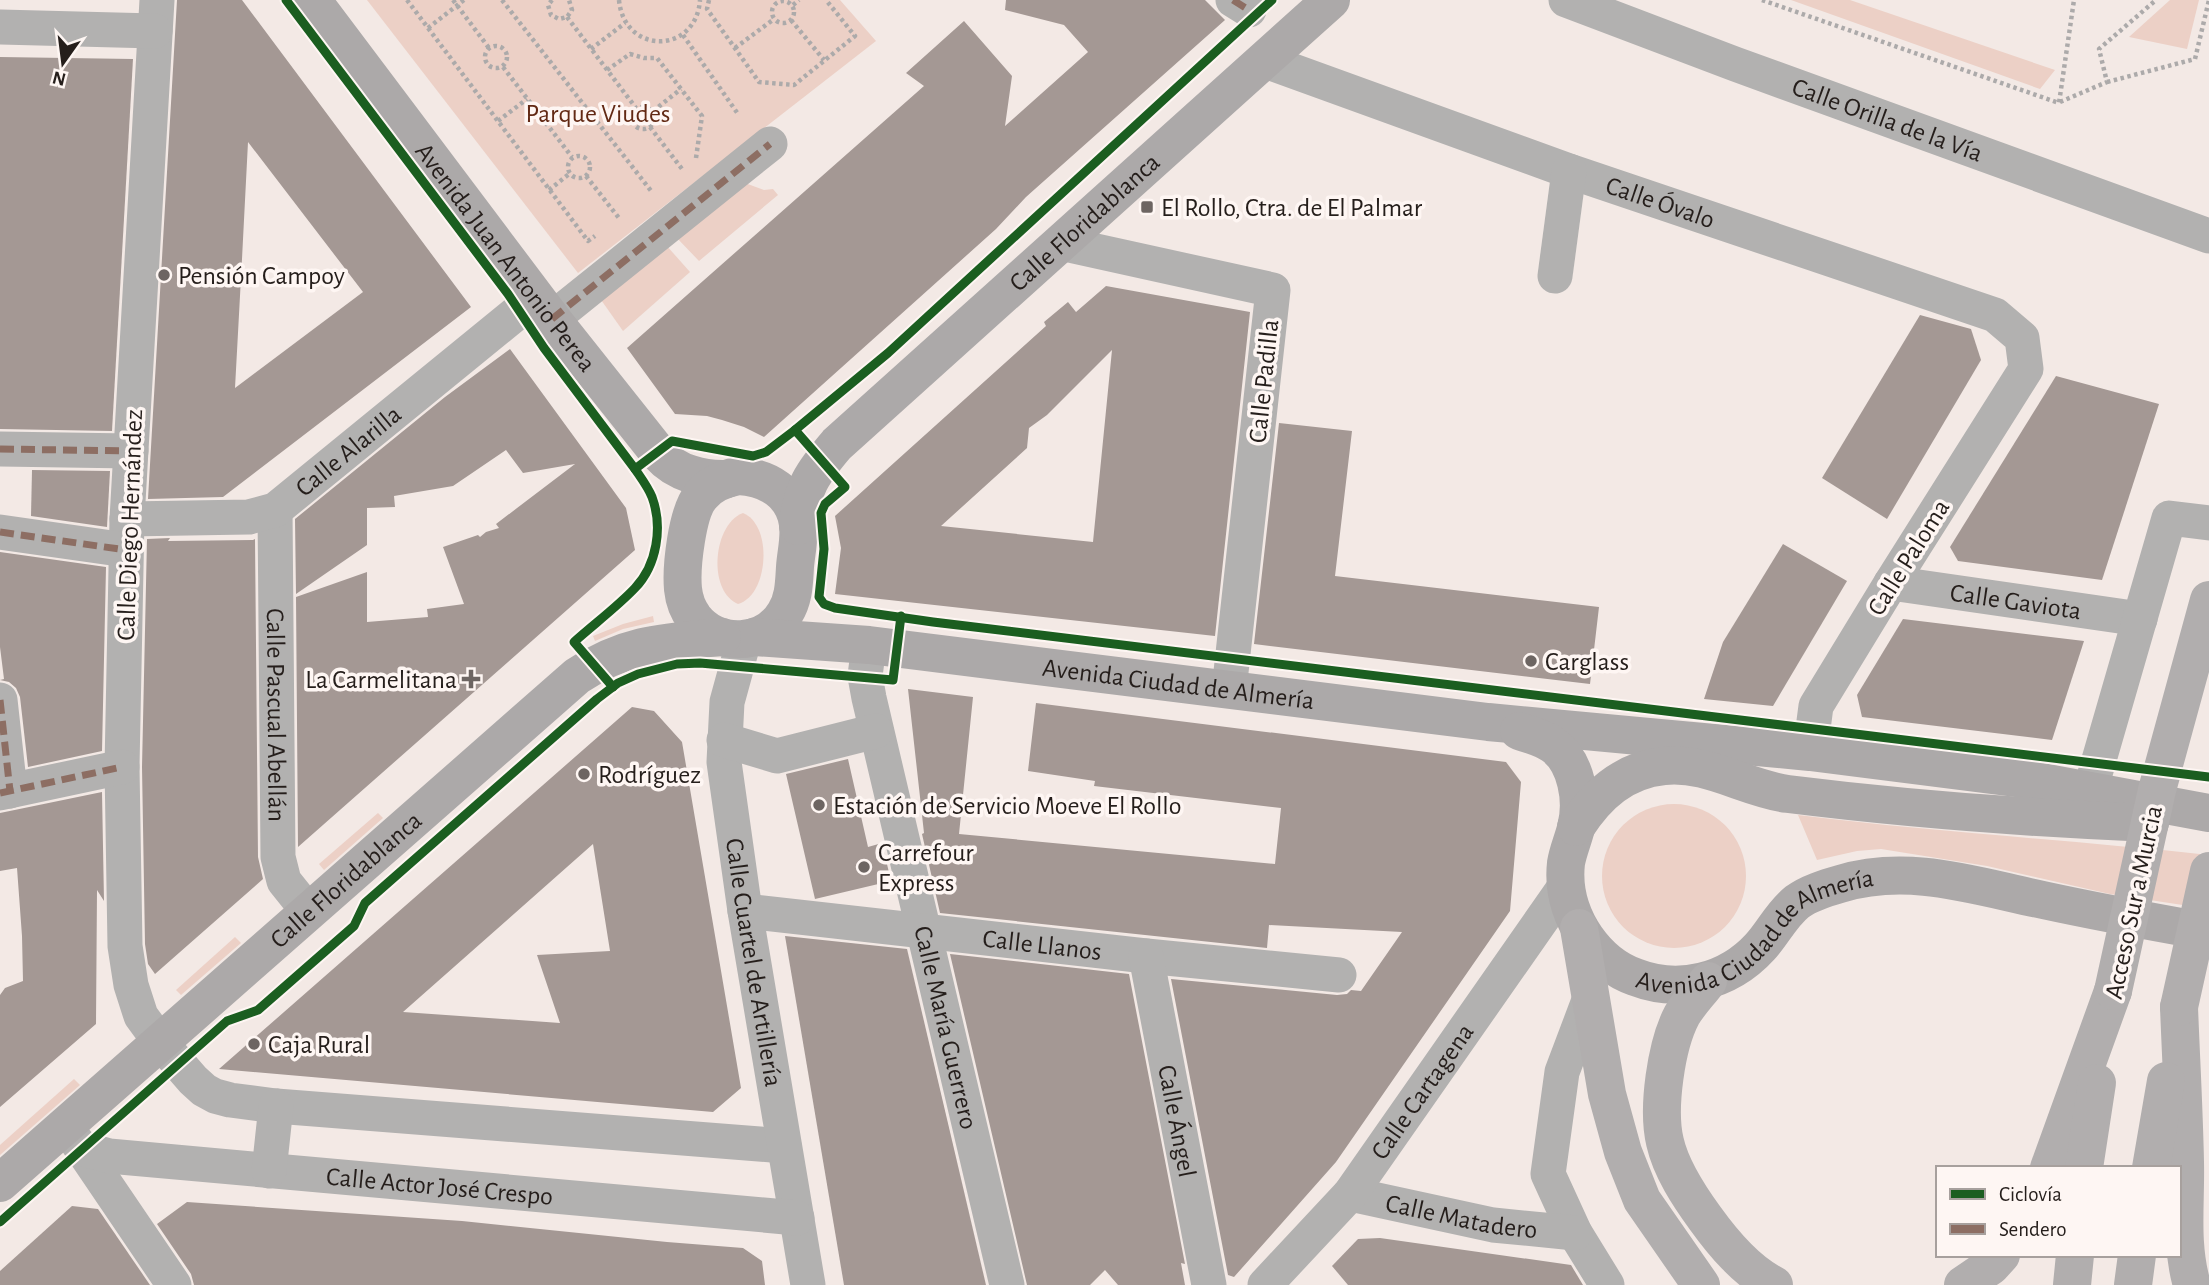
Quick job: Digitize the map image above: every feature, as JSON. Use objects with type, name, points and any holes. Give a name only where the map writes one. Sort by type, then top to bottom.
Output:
[{"type":"highway","name":"Acceso Sur a Murcia","points":[[2084,1166],[2113,991],[2157,790],[2209,600]]},
{"type":"highway","points":[[2151,1166],[2179,1007],[2209,871]]},
{"type":"highway","points":[[1579,928],[1607,1094],[1623,1152],[1642,1200],[1701,1285]]},
{"type":"highway","points":[[1708,981],[1682,1016],[1669,1053],[1662,1110],[1665,1143],[1678,1174],[1713,1229],[1738,1258],[1774,1285]]},
{"type":"highway","points":[[2050,1166],[2113,991]]},
{"type":"highway","points":[[2179,1007],[2185,1166],[2183,1211],[2192,1285]]},
{"type":"highway","points":[[1964,1285],[1999,1257]]},
{"type":"highway","points":[[2072,1285],[2075,1257]]},
{"type":"highway","points":[[2133,1285],[2137,1257]]},
{"type":"main road","name":"Avenida Juan Antonio Perea","points":[[312,0],[544,308],[667,462],[695,475],[740,478]]},
{"type":"main road","name":"Calle Floridablanca","points":[[799,526],[801,500],[805,490],[822,461],[836,444],[1331,0]]},
{"type":"main road","name":"Calle Floridablanca","points":[[740,478],[775,475],[787,471],[836,444]]},
{"type":"main road","points":[[740,478],[769,482],[786,496],[799,526],[791,601],[781,620],[773,627],[740,638],[703,628],[685,601],[682,582],[688,524],[694,506],[708,489],[740,478]]},
{"type":"main road","name":"Avenida Ciudad de Almería","points":[[791,601],[797,614],[818,629],[848,641],[869,645],[1488,722],[1810,752],[1989,774],[2209,813]]},
{"type":"main road","name":"Calle Floridablanca","points":[[0,1182],[73,1138],[160,1042],[560,689],[586,670],[626,651],[651,644],[740,638]]},
{"type":"main road","name":"Avenida Ciudad de Almería","points":[[740,638],[869,645]]},
{"type":"main road","name":"Avenida Ciudad de Almería","points":[[1488,722],[1542,739],[1556,747],[1567,761],[1578,790],[1576,828],[1566,865],[1570,907],[1579,928],[1594,949],[1612,965],[1634,977],[1658,984],[1684,985],[1708,981],[1728,973],[1762,945],[1772,929],[1798,901],[1827,888],[1879,874],[1923,875],[2122,917],[2209,932]]},
{"type":"main road","points":[[1576,828],[1596,800],[1622,778],[1665,765],[1701,769],[1754,787],[1787,794],[2053,818],[2209,825]]},
{"type":"street","name":"Calle Orilla de la Vía","points":[[1566,0],[1747,69],[2209,236]]},
{"type":"street","points":[[0,27],[156,15]]},
{"type":"street","name":"Calle Diego Hernández","points":[[156,15],[127,535],[122,767],[125,946],[131,985],[141,1016],[160,1042]]},
{"type":"street","name":"Calle Óvalo","points":[[1264,60],[1569,171],[1995,314],[2022,338],[2026,369]]},
{"type":"street","name":"Calle Alarilla","points":[[0,532],[127,535],[248,517],[275,510],[544,308],[770,144]]},
{"type":"street","points":[[1555,276],[1569,171]]},
{"type":"street","name":"Calle Padilla","points":[[1060,243],[1273,290],[1229,690]]},
{"type":"street","name":"Calle Paloma","points":[[1810,752],[1816,706],[2026,369]]},
{"type":"street","points":[[0,449],[131,451]]},
{"type":"street","name":"Calle Pascual Abellán","points":[[275,510],[278,857],[284,881],[309,911]]},
{"type":"street","points":[[2090,791],[2169,518],[2209,523]]},
{"type":"street","name":"Calle Gaviota","points":[[1891,583],[2140,619]]},
{"type":"street","name":"Calle Cuartel de Artillería","points":[[740,638],[727,702],[724,762],[745,911],[808,1285]]},
{"type":"street","name":"Calle María Guerrero","points":[[869,645],[865,676],[876,731],[1007,1285]]},
{"type":"street","points":[[0,700],[5,792],[122,767]]},
{"type":"street","points":[[724,740],[777,756],[876,731]]},
{"type":"street","name":"Calle Cartagena","points":[[1265,1285],[1350,1195],[1566,885]]},
{"type":"street","name":"Calle Llanos","points":[[745,911],[1339,975]]},
{"type":"street","name":"Calle Ángel","points":[[1146,956],[1209,1285]]},
{"type":"street","points":[[1591,995],[1562,1072],[1548,1174],[1575,1233],[1602,1282]]},
{"type":"street","points":[[160,1042],[204,1090],[230,1100],[276,1106],[784,1146]]},
{"type":"street","points":[[269,1171],[276,1106]]},
{"type":"street","points":[[73,1138],[174,1285]]},
{"type":"street","name":"Calle Actor José Crespo","points":[[73,1138],[109,1156],[797,1218]]},
{"type":"street","name":"Calle Matadero","points":[[1350,1195],[1493,1225],[1575,1233]]},
{"type":"path","points":[[407,0],[588,241],[598,233]]},
{"type":"path","points":[[428,28],[455,3],[464,0]]},
{"type":"path","points":[[502,0],[652,192],[662,184]]},
{"type":"path","points":[[552,0],[548,5],[551,15],[559,19],[568,17]]},
{"type":"path","points":[[568,17],[572,9],[569,0]]},
{"type":"path","points":[[619,0],[625,23],[634,33],[645,40],[658,42],[683,35],[693,25],[700,0]]},
{"type":"path","points":[[709,0],[707,9],[759,82],[794,85],[855,36],[826,0]]},
{"type":"path","points":[[785,0],[793,5],[795,14],[791,20],[781,24],[774,19],[771,10],[776,1],[785,0]]},
{"type":"path","points":[[793,5],[799,0]]},
{"type":"path","points":[[1762,0],[2059,103],[2107,82],[2195,59],[2209,0]]},
{"type":"path","points":[[2059,103],[2074,0]]},
{"type":"path","points":[[2107,82],[2099,49],[2155,0]]},
{"type":"path","points":[[455,3],[489,47]]},
{"type":"path","points":[[568,17],[636,108]]},
{"type":"path","points":[[734,48],[774,19]]},
{"type":"path","points":[[791,20],[824,60]]},
{"type":"path","points":[[591,49],[625,23]]},
{"type":"path","points":[[683,35],[738,114]]},
{"type":"path","points":[[498,46],[506,50],[508,59],[503,67],[494,69],[486,65],[484,55],[489,47],[498,46]]},
{"type":"path","points":[[607,70],[630,54],[657,58],[702,116],[697,157],[672,177]]},
{"type":"path","points":[[503,67],[572,157]]},
{"type":"path","points":[[653,111],[681,89]]},
{"type":"path","points":[[498,121],[527,99]]},
{"type":"path","points":[[645,106],[653,111],[655,120],[650,127],[641,129],[633,125],[631,116],[636,108],[645,106]]},
{"type":"path","points":[[650,127],[682,169]]},
{"type":"path","points":[[581,155],[589,160],[591,168],[586,176],[577,178],[569,174],[567,165],[572,157],[581,155]]},
{"type":"path","points":[[549,190],[569,174]]},
{"type":"path","points":[[586,176],[619,218],[608,225]]},
{"type":"green space","name":"Parque Viudes","points":[[367,0],[840,0],[876,41],[578,273]]},
{"type":"green space","points":[[1791,0],[1850,0],[2055,70],[2040,89]]},
{"type":"green space","points":[[2170,0],[2199,0],[2187,49],[2129,37]]},
{"type":"green space","points":[[745,183],[764,190],[773,189],[778,195],[699,261],[676,237]]},
{"type":"green space","points":[[666,245],[690,272],[623,331],[599,297]]},
{"type":"green space","points":[[743,513],[753,520],[759,531],[763,560],[756,588],[748,598],[738,604],[728,597],[721,586],[718,558],[725,530]]},
{"type":"green space","points":[[653,616],[654,622],[623,629],[595,641],[593,636],[623,624]]},
{"type":"green space","points":[[1674,804],[1701,810],[1725,825],[1740,849],[1746,876],[1740,903],[1725,927],[1701,942],[1674,948],[1647,942],[1623,927],[1608,903],[1602,876],[1608,849],[1623,825],[1647,810]]},
{"type":"green space","points":[[378,813],[383,818],[324,870],[319,864]]},
{"type":"green space","points":[[1798,815],[2209,855],[2209,909],[2110,894],[1987,866],[1881,849],[1817,860]]},
{"type":"green space","points":[[235,937],[241,943],[181,995],[176,990]]},
{"type":"green space","points":[[74,1079],[80,1085],[0,1155],[0,1145]]},
{"type":"building","points":[[177,0],[242,0],[471,307],[223,497],[148,499]],"holes":[[[248,142],[363,292],[235,388]]]},
{"type":"building","points":[[1006,0],[1205,0],[1225,20],[1026,197],[996,229],[764,437],[744,427],[707,416],[675,414],[627,348],[924,86],[906,73],[964,21],[1012,76],[1005,126],[1088,52],[1064,25],[1005,10]]},
{"type":"building","points":[[0,57],[133,59],[112,431],[0,429]]},
{"type":"building","points":[[1106,286],[1250,312],[1215,636],[835,594],[841,548],[835,516],[1046,326],[1044,322],[1068,302],[1076,312]],"holes":[[[1112,350],[1093,542],[941,526],[1027,448],[1029,428],[1047,415]]]},
{"type":"building","points":[[1920,315],[1971,329],[1981,360],[1887,519],[1822,478]]},
{"type":"building","points":[[510,349],[626,508],[635,550],[298,847],[296,597],[367,572],[367,622],[428,617],[427,609],[464,604],[443,547],[478,535],[480,537],[499,528],[496,524],[575,464],[523,473],[506,450],[453,486],[394,496],[395,507],[367,508],[367,545],[296,594],[295,519],[445,397]]},
{"type":"building","points":[[2056,376],[2159,404],[2102,580],[1958,561],[1950,547]]},
{"type":"building","points":[[1279,423],[1352,431],[1335,576],[1599,607],[1590,684],[1254,644]]},
{"type":"building","points":[[32,470],[110,471],[107,527],[31,516]]},
{"type":"building","points":[[170,538],[168,541],[255,539],[258,857],[263,879],[155,974],[148,964],[145,944],[142,767],[147,539]]},
{"type":"building","points":[[1783,544],[1847,581],[1773,706],[1704,699],[1723,642]]},
{"type":"building","points":[[0,552],[106,567],[102,751],[28,767],[20,697],[9,682],[0,680],[4,679],[0,647]]},
{"type":"building","points":[[1903,619],[2084,641],[2052,740],[1862,717],[1857,695]]},
{"type":"building","points":[[908,689],[973,697],[959,834],[1275,864],[1281,808],[1094,786],[1095,781],[1028,771],[1036,703],[1506,762],[1521,782],[1510,911],[1336,1162],[1234,1277],[1228,1275],[1171,979],[1347,994],[1351,990],[1361,991],[1402,932],[1269,925],[1267,948],[940,913],[922,834]]},
{"type":"building","points":[[632,707],[654,711],[682,742],[741,1088],[713,1112],[219,1069]],"holes":[[[593,844],[610,951],[537,955],[560,1023],[403,1012]]]},
{"type":"building","points":[[848,759],[868,847],[882,843],[891,881],[815,899],[786,774]]},
{"type":"building","points":[[102,792],[104,901],[97,890],[96,1024],[0,1107],[0,995],[5,988],[23,981],[17,868],[0,871],[0,813]]},
{"type":"building","points":[[785,936],[907,949],[986,1285],[844,1285]]},
{"type":"building","points":[[950,954],[1129,974],[1185,1264],[1181,1263],[1185,1285],[1118,1285],[1105,1270],[1090,1285],[1027,1285]]},
{"type":"building","points":[[187,1202],[462,1221],[743,1248],[762,1261],[765,1285],[194,1285],[191,1274],[157,1224]]},
{"type":"building","points":[[72,1206],[98,1209],[150,1285],[0,1285],[0,1271]]},
{"type":"building","points":[[1380,1238],[1571,1265],[1583,1285],[1348,1285],[1332,1266],[1358,1239]]},
{"type":"marked path","points":[[1233,0],[1249,10]]},
{"type":"marked path","points":[[552,319],[770,144]]},
{"type":"marked path","points":[[0,449],[131,451]]},
{"type":"marked path","points":[[0,532],[126,550]]},
{"type":"marked path","points":[[0,700],[10,791]]},
{"type":"marked path","points":[[0,793],[122,767]]},
{"type":"cycle path","points":[[286,0],[508,294],[650,493],[655,509],[657,533],[653,557],[648,568],[635,588],[574,642],[613,687]]},
{"type":"cycle path","points":[[795,430],[888,353],[1272,0]]},
{"type":"cycle path","points":[[635,469],[672,441],[753,456],[766,452],[795,430],[845,487],[825,504],[821,513],[824,549],[819,597],[824,604],[835,608],[2209,777]]},
{"type":"cycle path","points":[[0,1222],[227,1021],[258,1010],[354,926],[365,903],[618,683],[638,674],[677,664],[700,663],[893,680],[901,616]]},
{"type":"place","name":"El Rollo, Ctra. de El Palmar","points":[[1147,207]]},
{"type":"place","name":"Pensión Campoy","points":[[164,275]]},
{"type":"place","name":"Carglass","points":[[1531,661]]},
{"type":"place","name":"La Carmelitana","points":[[471,679]]},
{"type":"place","name":"Rodríguez","points":[[584,774]]},
{"type":"place","name":"Estación de Servicio Moeve El Rollo","points":[[819,805]]},
{"type":"place","name":"Carrefour Express","points":[[864,867]]},
{"type":"place","name":"Caja Rural","points":[[254,1044]]}]
